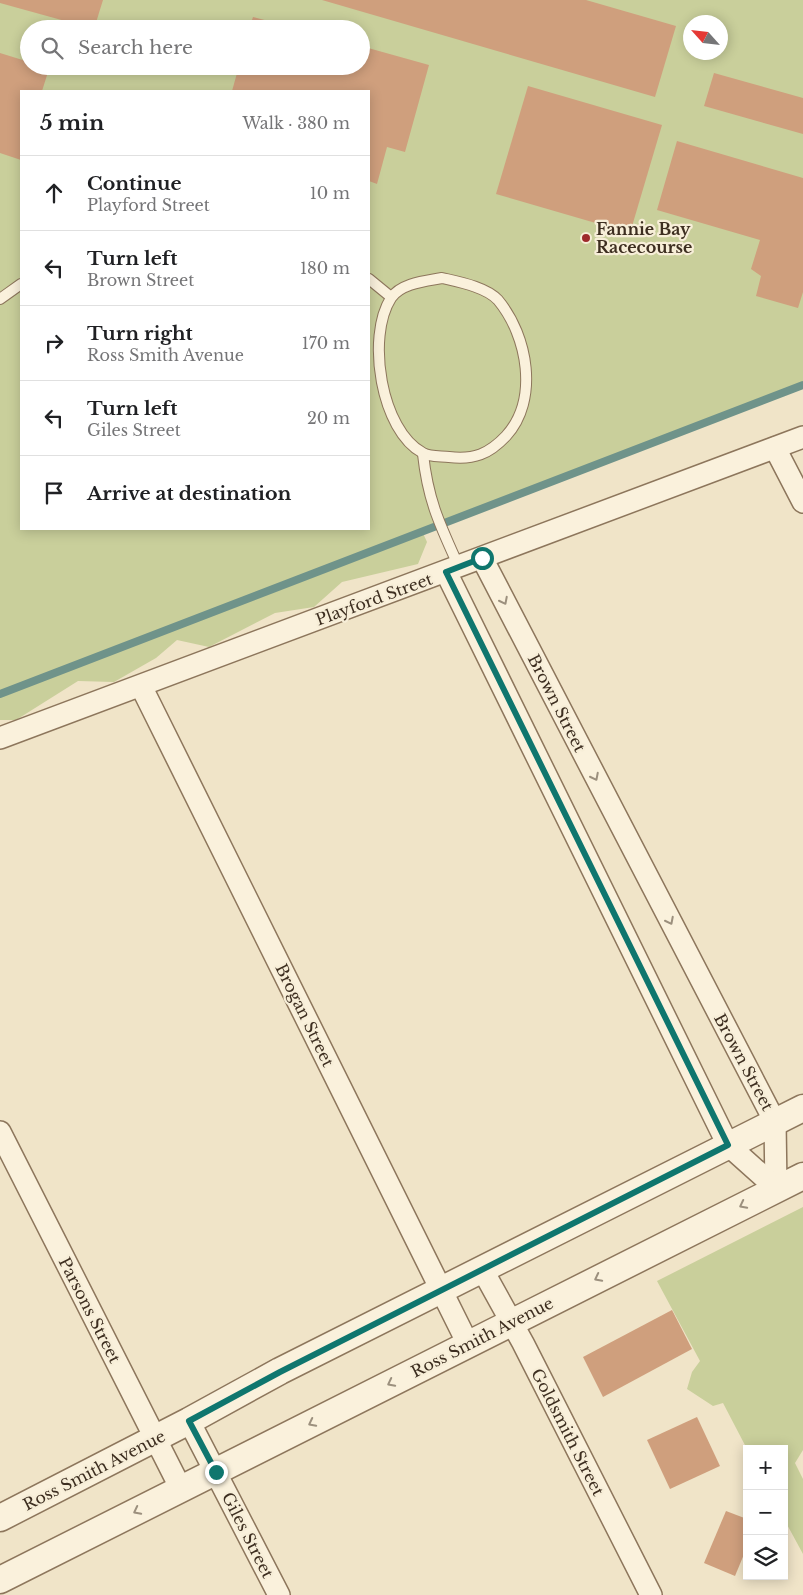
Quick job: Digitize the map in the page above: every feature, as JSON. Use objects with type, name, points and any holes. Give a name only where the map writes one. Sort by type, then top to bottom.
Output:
[{"type":"street","name":"Playford Street","points":[[0,738],[803,438]]},
{"type":"street","points":[[775,448],[803,502]]},
{"type":"street","name":"Brown Street","points":[[482,558],[775,1122],[776,1188]]},
{"type":"street","points":[[452,570],[728,1145],[776,1188]]},
{"type":"street","name":"Brogan Street","points":[[141,686],[468,1344]]},
{"type":"street","name":"Ross Smith Avenue","points":[[0,1518],[280,1372],[803,1108]]},
{"type":"street","name":"Parsons Street","points":[[0,1132],[181,1489]]},
{"type":"street","name":"Ross Smith Avenue","points":[[0,1580],[803,1176]]},
{"type":"street","name":"Goldsmith Street","points":[[482,1270],[511,1322],[651,1595]]},
{"type":"street","name":"Giles Street","points":[[189,1421],[278,1595]]},
{"type":"lane","points":[[442,278],[468,283],[497,299],[517,331],[524,362],[526,397],[517,424],[495,447],[467,460],[423,454],[400,433],[387,402],[378,364],[379,331],[391,297],[413,283],[442,278]]},
{"type":"lane","points":[[370,280],[391,297]]},
{"type":"lane","points":[[0,300],[20,285]]},
{"type":"lane","points":[[423,454],[426,484],[434,512],[445,536],[452,570]]},
{"type":"green space","name":"Fannie Bay Racecourse","points":[[0,0],[803,0],[803,385],[422,531],[427,542],[418,564],[342,582],[314,607],[275,613],[209,647],[177,640],[156,658],[114,682],[78,681],[16,720],[0,720]]},
{"type":"green space","points":[[803,1207],[803,1450],[795,1463],[803,1479],[803,1554],[788,1526],[788,1445],[745,1445],[723,1403],[713,1406],[687,1389],[692,1372],[700,1361],[657,1281]]},
{"type":"building","points":[[0,0],[103,0],[97,20],[61,20],[0,3]]},
{"type":"building","points":[[322,0],[586,0],[676,26],[655,97]]},
{"type":"building","points":[[253,17],[264,20],[252,20]]},
{"type":"building","points":[[370,49],[429,65],[405,152],[387,147],[377,184],[370,181],[370,90],[232,90],[236,75],[370,75]]},
{"type":"building","points":[[0,53],[20,59],[20,75],[47,75],[42,90],[20,90],[20,160],[0,153]]},
{"type":"building","points":[[714,73],[803,98],[803,134],[704,106]]},
{"type":"building","points":[[528,86],[662,125],[630,233],[496,194]]},
{"type":"building","points":[[677,141],[803,178],[803,292],[798,308],[756,296],[761,276],[751,269],[760,240],[657,210]]},
{"type":"building","points":[[672,1310],[692,1349],[603,1397],[583,1357]]},
{"type":"building","points":[[697,1417],[720,1466],[670,1489],[647,1440]]},
{"type":"building","points":[[726,1511],[743,1517],[743,1557],[735,1576],[704,1563]]},
{"type":"waterway","points":[[0,694],[803,385]]},
{"type":"place","name":"Fannie Bay Racecourse","points":[[586,238]]},
{"type":"route","points":[[216,1472],[189,1421],[280,1372],[728,1145],[446,572],[482,558]]}]
